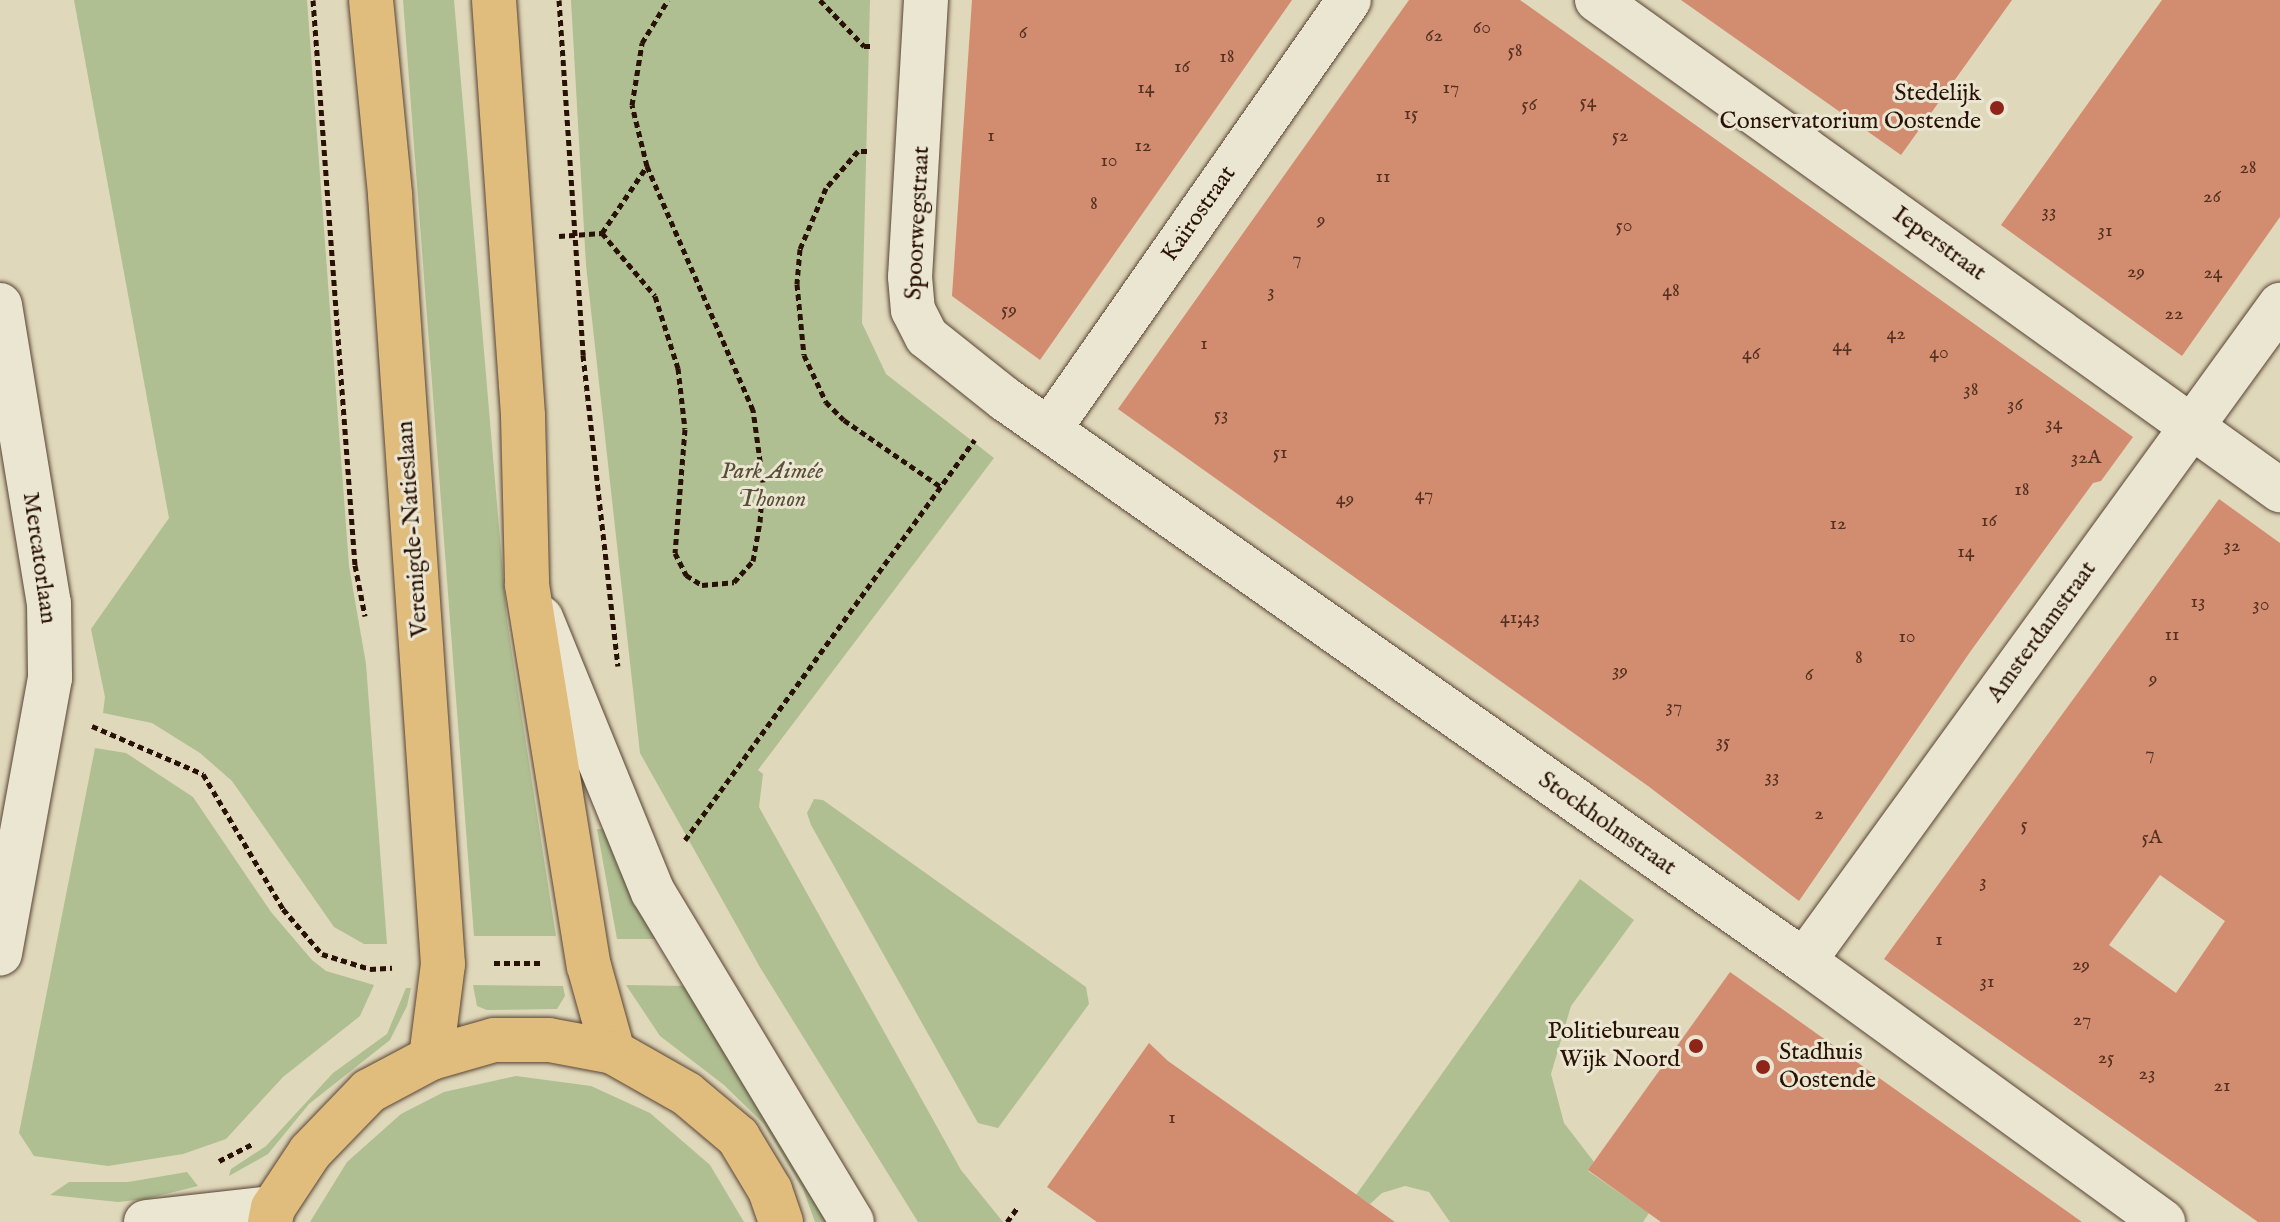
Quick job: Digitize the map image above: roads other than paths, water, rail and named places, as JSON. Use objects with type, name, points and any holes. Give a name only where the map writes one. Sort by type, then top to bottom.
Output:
[{"type":"main road","name":"Verenigde-Natieslaan","points":[[371,0],[390,195],[443,964],[431,1058]]},
{"type":"main road","points":[[494,0],[512,240],[527,585],[589,966],[613,1052]]},
{"type":"main road","points":[[271,1215],[310,1152],[369,1091],[431,1058],[494,1040],[549,1040],[613,1052],[687,1094],[738,1137],[770,1190],[781,1222]]},
{"type":"street","name":"Spoorwegstraat","points":[[926,0],[921,150],[910,277],[913,310],[927,337],[1005,399],[1050,428]]},
{"type":"street","name":"Kaïrostraat","points":[[1050,428],[1349,0]]},
{"type":"street","name":"Ieperstraat","points":[[1597,0],[2280,490]]},
{"type":"street","name":"Mercatorlaan","points":[[0,305],[14,478],[49,603],[48,710],[0,954]]},
{"type":"street","name":"Amsterdamstraat","points":[[1804,961],[2280,305]]},
{"type":"street","name":"Stockholmstraat","points":[[1050,428],[1804,961],[2163,1222]]},
{"type":"street","points":[[527,585],[653,892],[852,1222]]},
{"type":"street","points":[[146,1222],[271,1215]]},
{"type":"place","name":"Stedelijk Conservatorium Oostende","points":[[1997,108]]},
{"type":"place","name":"Politiebureau Wijk Noord","points":[[1696,1046]]},
{"type":"place","name":"Stadhuis Oostende","points":[[1763,1067]]},
{"type":"park label","name":"Park Aimée Thonon","points":[[772,486]]}]
